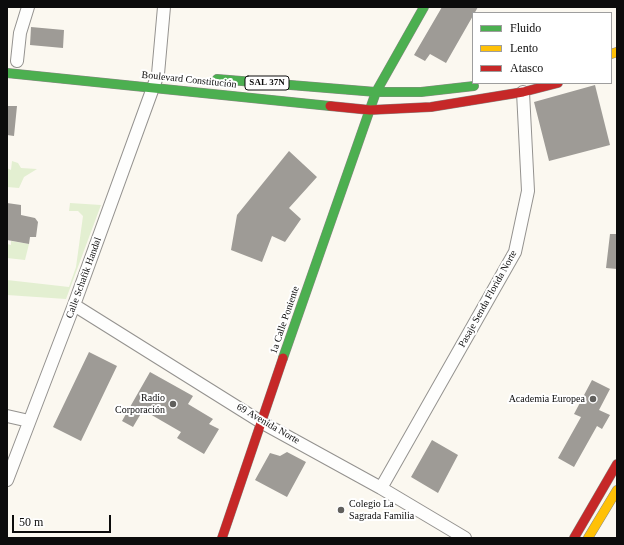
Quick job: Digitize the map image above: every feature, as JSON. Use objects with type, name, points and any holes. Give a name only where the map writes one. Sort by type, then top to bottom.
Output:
[{"type":"main road","points":[[376,92],[424,7]]},
{"type":"main road","name":"Boulevard Constitución","points":[[7,73],[370,110],[431,107],[523,92],[554,84]]},
{"type":"main road","name":"Boulevard Constitución","points":[[204,78],[376,92],[422,92],[485,84]]},
{"type":"main road","name":"1a Calle Poniente","points":[[222,538],[376,92]]},
{"type":"main road","points":[[574,538],[617,464]]},
{"type":"main road","points":[[588,538],[617,490]]},
{"type":"street","points":[[16,61],[20,33],[28,7]]},
{"type":"street","name":"Calle Schafik Handal","points":[[7,480],[74,305],[158,74],[164,7]]},
{"type":"street","name":"Pasaje Senda Florida Norte","points":[[381,488],[515,252],[528,191],[523,92]]},
{"type":"street","name":"69 Avenida Norte","points":[[74,305],[261,422],[381,488],[465,538]]},
{"type":"street","points":[[7,416],[29,421]]},
{"type":"green space","points":[[12,161],[18,163],[21,168],[37,169],[24,177],[19,188],[7,187],[7,168],[11,170]]},
{"type":"green space","points":[[70,203],[101,205],[66,299],[7,295],[7,280],[69,287],[76,267],[83,216],[78,211],[69,211]]},
{"type":"green space","points":[[11,241],[29,244],[25,260],[7,258],[7,244],[11,245]]},
{"type":"building","points":[[442,7],[478,7],[475,12],[472,12],[472,18],[446,63],[430,54],[425,61],[414,55]]},
{"type":"building","points":[[31,27],[64,30],[63,48],[30,45]]},
{"type":"building","points":[[595,85],[610,145],[549,161],[534,102]]},
{"type":"building","points":[[7,106],[17,106],[14,136],[7,135]]},
{"type":"building","points":[[289,151],[317,177],[289,208],[301,219],[285,242],[272,236],[262,262],[231,250],[237,215]]},
{"type":"building","points":[[7,203],[21,205],[21,215],[35,218],[38,222],[36,237],[30,237],[29,244],[7,240]]},
{"type":"building","points":[[610,234],[617,234],[617,269],[606,268]]},
{"type":"building","points":[[89,352],[117,366],[81,441],[53,427]]},
{"type":"building","points":[[150,372],[193,396],[188,404],[213,419],[209,424],[219,429],[204,454],[177,438],[181,432],[143,410],[133,427],[122,421]]},
{"type":"building","points":[[592,380],[610,389],[599,410],[610,415],[602,429],[597,426],[574,467],[558,458],[581,417],[574,414]]},
{"type":"building","points":[[432,440],[458,455],[438,493],[411,477]]},
{"type":"building","points":[[287,452],[306,462],[287,497],[255,480],[270,453],[280,456]]},
{"type":"traffic: fast","points":[[283,358],[376,92],[424,7]]},
{"type":"traffic: fast","points":[[7,73],[330,106]]},
{"type":"traffic: fast","points":[[217,79],[376,92],[421,92],[474,86]]},
{"type":"traffic: slow","points":[[612,54],[617,52]]},
{"type":"traffic: slow","points":[[588,538],[617,490]]},
{"type":"traffic: jam","points":[[330,106],[370,110],[431,107],[523,92],[554,84]]},
{"type":"traffic: jam","points":[[222,538],[283,358]]},
{"type":"traffic: jam","points":[[574,538],[617,464]]},
{"type":"place","name":"Academia Europea","points":[[593,399]]},
{"type":"place","name":"Radio Corporación","points":[[173,404]]},
{"type":"place","name":"Colegio La Sagrada Familia","points":[[341,510]]}]
